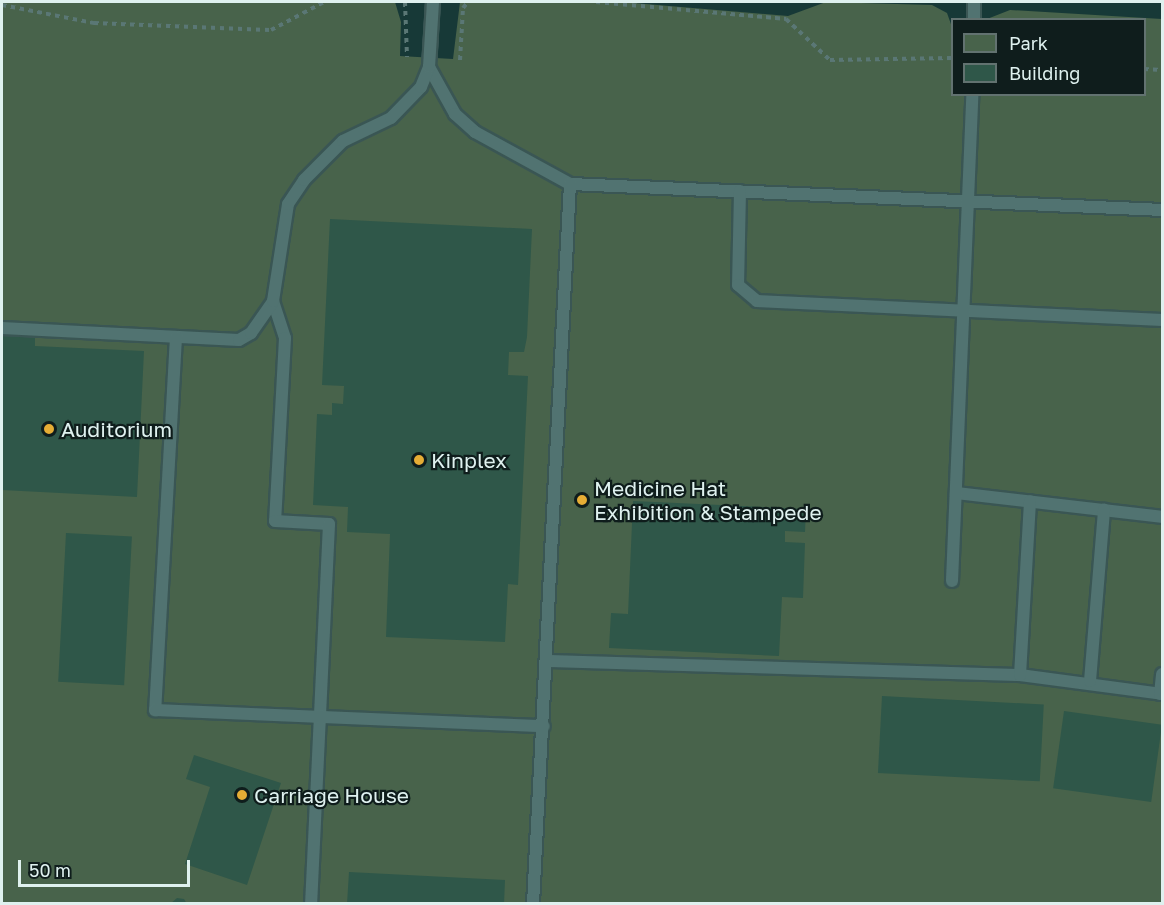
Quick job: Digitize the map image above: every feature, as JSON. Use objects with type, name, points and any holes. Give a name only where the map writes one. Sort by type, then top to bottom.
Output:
[{"type":"lane","points":[[2,328],[238,340],[264,321],[273,301],[288,204],[304,180],[343,141],[406,105],[429,67],[433,2]]},
{"type":"lane","points":[[974,2],[974,18]]},
{"type":"lane","points":[[429,67],[455,114],[475,132],[570,184],[1162,210]]},
{"type":"lane","points":[[952,581],[970,201],[972,96]]},
{"type":"lane","points":[[533,903],[544,726],[570,184]]},
{"type":"lane","points":[[740,191],[738,285],[757,301],[1162,320]]},
{"type":"lane","points":[[273,301],[285,338],[275,521],[329,524],[311,903]]},
{"type":"lane","points":[[176,337],[155,710],[544,726]]},
{"type":"lane","points":[[956,493],[1162,516]]},
{"type":"lane","points":[[1020,675],[1030,501]]},
{"type":"lane","points":[[1090,681],[1104,510]]},
{"type":"lane","points":[[547,661],[1020,675],[1090,681],[1161,694],[1162,674]]},
{"type":"path","points":[[2,5],[94,23],[271,30],[324,2]]},
{"type":"path","points":[[405,2],[407,57]]},
{"type":"path","points":[[460,60],[468,2]]},
{"type":"path","points":[[596,2],[786,19],[830,60],[951,58]]},
{"type":"path","points":[[1146,69],[1162,70]]},
{"type":"green space","name":"Medicine Hat Exhibition & Stampede","points":[[2,2],[395,2],[401,22],[400,56],[453,59],[460,2],[622,2],[788,16],[826,2],[932,5],[947,13],[951,24],[951,96],[1146,96],[1146,18],[1162,19],[1162,903],[2,904]]},
{"type":"green space","name":"Medicine Hat Exhibition & Stampede","points":[[1010,10],[1145,18],[990,18]]},
{"type":"building","name":"Kinplex","points":[[330,219],[532,229],[527,337],[524,352],[509,352],[508,375],[528,376],[518,585],[508,584],[505,642],[386,637],[390,534],[347,532],[348,507],[313,505],[317,414],[332,415],[332,403],[343,404],[344,386],[322,385]]},
{"type":"building","points":[[2,333],[35,334],[35,346],[144,351],[137,497],[2,490]]},
{"type":"building","points":[[633,501],[806,509],[805,532],[785,531],[785,542],[805,543],[803,598],[782,597],[779,656],[609,648],[611,613],[628,614]]},
{"type":"building","points":[[66,533],[132,536],[124,685],[58,682]]},
{"type":"building","points":[[882,696],[1044,704],[1040,781],[878,773]]},
{"type":"building","points":[[1064,711],[1162,725],[1151,802],[1053,788]]},
{"type":"building","points":[[194,755],[281,783],[247,885],[185,864],[210,787],[186,779]]},
{"type":"building","points":[[349,872],[505,880],[504,904],[347,904]]},
{"type":"building","points":[[177,898],[184,899],[187,904],[170,904]]},
{"type":"place","name":"Auditorium","points":[[49,429]]},
{"type":"place","name":"Kinplex","points":[[419,460]]},
{"type":"place","name":"Medicine Hat Exhibition & Stampede","points":[[582,500]]},
{"type":"place","name":"Carriage House","points":[[242,795]]}]
